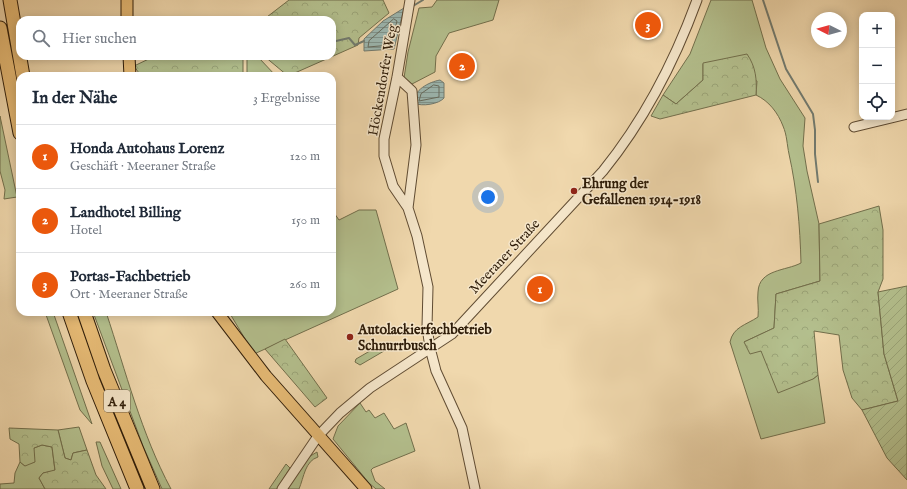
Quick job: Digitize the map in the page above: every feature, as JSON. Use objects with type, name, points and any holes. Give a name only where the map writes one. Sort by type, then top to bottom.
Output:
[{"type":"highway","points":[[10,0],[16,35]]},
{"type":"highway","points":[[0,28],[16,112]]},
{"type":"highway","points":[[20,60],[22,72]]},
{"type":"highway","name":"A 4","points":[[70,316],[93,381],[138,489]]},
{"type":"highway","name":"A 4","points":[[85,316],[110,384],[153,489]]},
{"type":"main road","points":[[127,0],[127,16]]},
{"type":"main road","points":[[129,60],[130,72]]},
{"type":"main road","points":[[220,316],[250,358],[366,489]]},
{"type":"street","name":"Höckendorfer Weg","points":[[410,0],[397,77],[384,139],[384,156],[393,186],[408,208],[417,236],[428,287],[427,327],[430,348],[436,371],[462,428],[475,489]]},
{"type":"street","name":"Meeraner Straße","points":[[282,489],[318,436],[359,396],[452,334],[599,176],[622,147],[640,120],[665,76],[686,30],[697,0]]},
{"type":"street","points":[[397,77],[412,90],[416,145],[408,208]]},
{"type":"street","points":[[854,127],[907,114]]},
{"type":"green space","points":[[289,0],[383,0],[389,13],[359,38],[358,45],[336,55],[336,16],[268,16]]},
{"type":"green space","points":[[437,0],[499,0],[493,20],[449,33],[436,56],[435,72],[412,84],[404,78],[408,52],[419,8],[432,7]]},
{"type":"green space","points":[[711,0],[752,0],[766,48],[780,79],[805,118],[803,146],[819,224],[820,281],[776,294],[774,328],[744,342],[813,379],[818,375],[825,423],[761,439],[730,342],[737,330],[758,317],[758,292],[763,279],[774,272],[801,263],[798,208],[784,129],[781,121],[772,108],[756,95],[757,81],[703,64],[703,80],[676,104],[663,95],[690,54]]},
{"type":"green space","points":[[747,54],[755,74],[756,95],[660,119],[651,116],[663,95],[676,104],[703,80],[703,63]]},
{"type":"green space","points":[[147,60],[243,60],[243,72],[138,72],[134,66]]},
{"type":"green space","points":[[247,60],[261,60],[272,72],[247,72]]},
{"type":"green space","points":[[269,60],[324,60],[297,72],[283,72]]},
{"type":"green space","points":[[0,116],[16,197],[4,199],[5,190],[0,171]]},
{"type":"green space","points":[[879,206],[883,230],[883,279],[878,292],[884,354],[898,401],[862,410],[852,398],[843,370],[839,335],[814,331],[818,375],[813,379],[778,393],[761,351],[750,354],[744,342],[774,328],[776,294],[820,281],[819,224]]},
{"type":"green space","points":[[359,210],[376,210],[398,289],[254,354],[231,316],[336,316],[336,216],[339,220]]},
{"type":"green space","points":[[907,286],[907,480],[887,458],[862,410],[898,401],[884,354],[878,292]]},
{"type":"green space","points":[[46,316],[54,316],[92,424],[80,410]]},
{"type":"green space","points":[[94,316],[107,316],[127,380],[151,446],[171,489],[162,489],[143,446]]},
{"type":"green space","points":[[285,339],[327,398],[315,407],[265,349]]},
{"type":"green space","points":[[375,348],[384,351],[360,365],[355,362],[356,359]]},
{"type":"green space","points":[[360,403],[366,412],[369,410],[375,418],[384,413],[394,429],[406,423],[415,451],[371,470],[375,481],[385,489],[376,489],[369,483],[333,439],[338,426]]},
{"type":"green space","points":[[79,427],[87,450],[73,453],[71,460],[65,458],[58,430]]},
{"type":"green space","points":[[9,428],[58,430],[65,458],[71,460],[73,453],[87,450],[96,475],[106,489],[45,489],[39,478],[43,473],[55,470],[52,447],[42,445],[34,448],[35,462],[25,466],[20,462],[19,444],[10,439]]},
{"type":"green space","points":[[96,442],[100,442],[121,489],[113,489],[102,466]]},
{"type":"green space","points":[[42,445],[52,447],[55,471],[43,473],[39,478],[45,489],[0,489],[0,484],[14,483],[15,473],[20,462],[25,466],[34,448]]},
{"type":"green space","points":[[317,452],[318,457],[310,462],[299,489],[286,489],[307,458]]},
{"type":"green space","points":[[286,464],[290,468],[277,489],[269,489]]},
{"type":"water","points":[[404,8],[394,49],[364,51],[364,39],[383,21]]},
{"type":"water","points":[[440,80],[444,83],[444,98],[442,100],[421,105],[414,103],[416,94],[422,87]]},
{"type":"waterway","points":[[413,6],[423,0]]},
{"type":"waterway","points":[[763,0],[786,69],[813,114],[818,182]]},
{"type":"waterway","points":[[336,41],[349,38],[355,45],[364,41]]},
{"type":"place","name":"Portas-Fachbetrieb","points":[[648,25]]},
{"type":"place","name":"Landhotel Billing","points":[[462,66]]},
{"type":"place","name":"Ehrung der Gefallenen 1914-1918","points":[[574,191]]},
{"type":"place","name":"Honda Autohaus Lorenz","points":[[540,289]]},
{"type":"place","name":"Autolackierfachbetrieb Schnurrbusch","points":[[350,337]]}]
